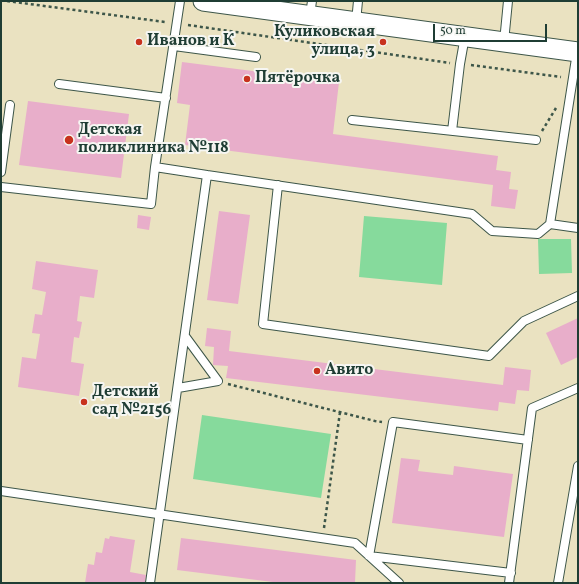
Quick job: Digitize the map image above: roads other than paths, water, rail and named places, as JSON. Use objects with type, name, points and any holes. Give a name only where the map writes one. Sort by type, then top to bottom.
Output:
[{"type":"street","points":[[203,1],[311,8],[356,22],[578,52]]},
{"type":"lane","points":[[1,187],[151,204],[155,167],[178,23],[180,1]]},
{"type":"lane","points":[[356,22],[358,1]]},
{"type":"lane","points":[[504,42],[508,1]]},
{"type":"lane","points":[[452,131],[465,36]]},
{"type":"lane","points":[[174,46],[256,57]]},
{"type":"lane","points":[[155,167],[472,214],[492,231],[538,234],[550,224],[578,52]]},
{"type":"lane","points":[[59,84],[166,98]]},
{"type":"lane","points":[[1,172],[10,105]]},
{"type":"lane","points":[[352,120],[536,140]]},
{"type":"lane","points":[[150,583],[207,175]]},
{"type":"lane","points":[[278,185],[263,324],[489,356],[524,321],[578,296]]},
{"type":"lane","points":[[550,224],[578,229]]},
{"type":"lane","points":[[178,388],[218,381],[185,336]]},
{"type":"lane","points":[[509,583],[532,408],[578,388]]},
{"type":"lane","points":[[369,556],[393,422],[528,440]]},
{"type":"lane","points":[[558,583],[578,466]]},
{"type":"lane","points":[[1,491],[355,543],[399,583]]},
{"type":"lane","points":[[369,556],[511,573]]},
{"type":"place","name":"Иванов и К","points":[[139,42]]},
{"type":"place","name":"Куликовская улица, 3","points":[[383,42]]},
{"type":"place","name":"Пятёрочка","points":[[247,79]]},
{"type":"place","name":"Детская поликлиника №118","points":[[69,140]]},
{"type":"place","name":"Авито","points":[[317,371]]},
{"type":"place","name":"Детский сад №2156","points":[[84,402]]}]
